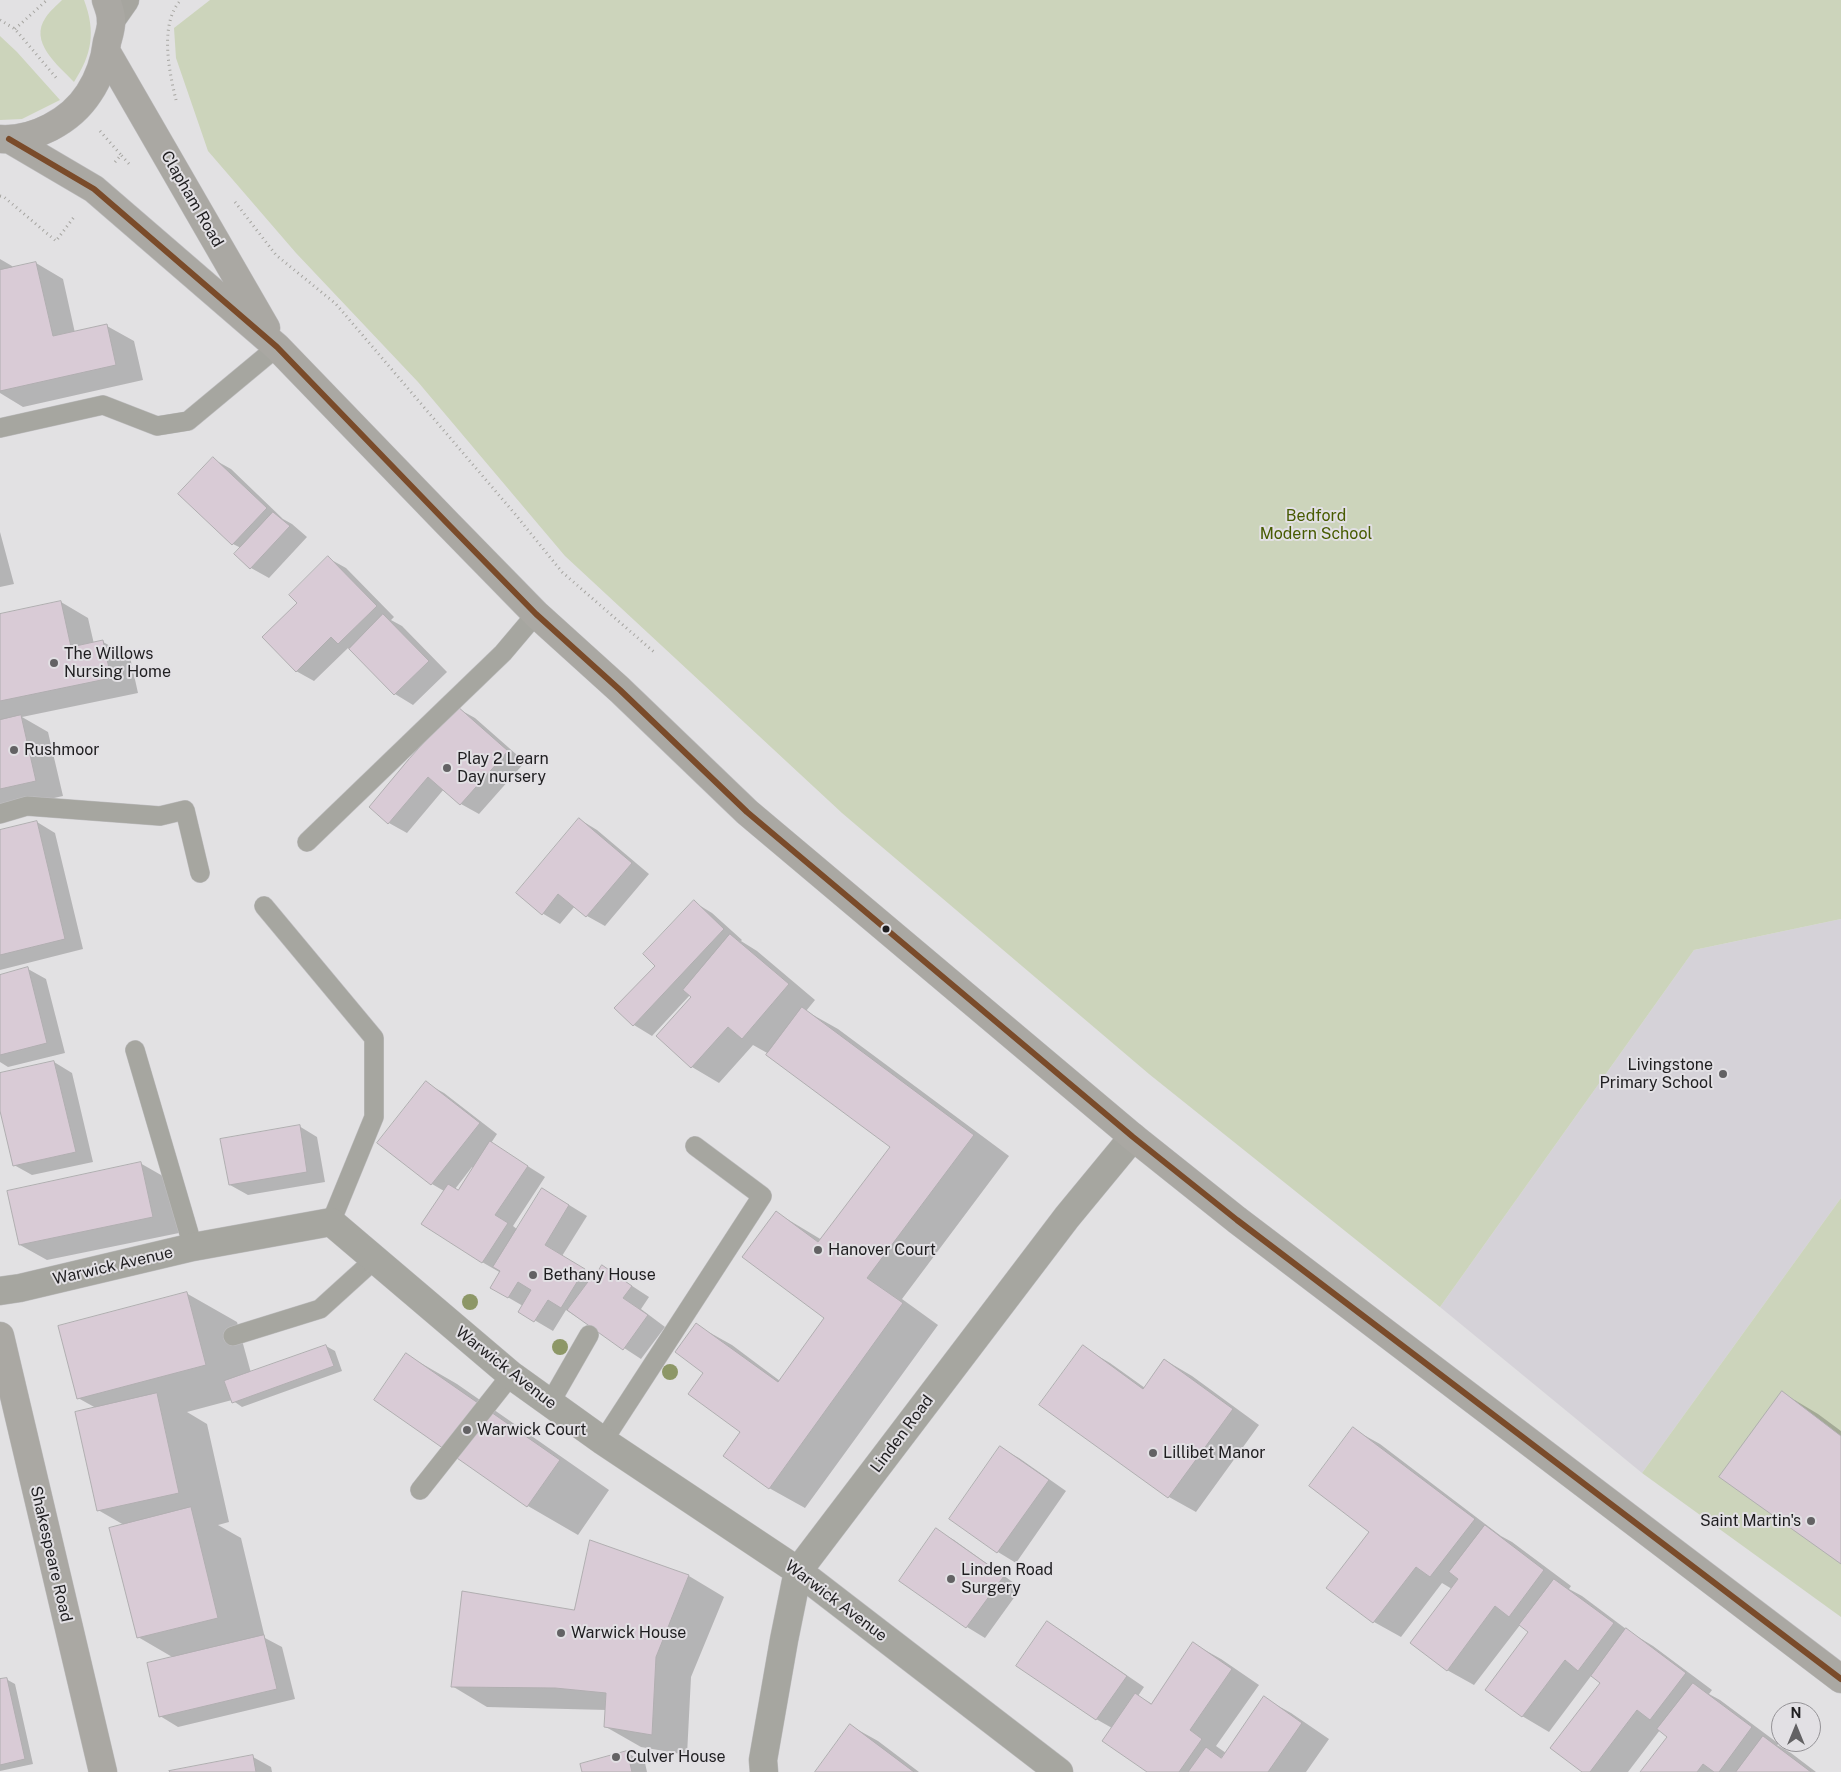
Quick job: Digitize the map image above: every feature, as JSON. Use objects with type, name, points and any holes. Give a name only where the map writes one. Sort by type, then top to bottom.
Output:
[{"type":"main road","points":[[4,139],[34,134],[58,123],[89,94],[96,81],[106,51],[114,6]]},
{"type":"main road","name":"Clapham Road","points":[[106,51],[277,346]]},
{"type":"main road","name":"Clapham Road","points":[[4,139],[94,189],[277,346],[536,614],[620,690],[747,812],[1132,1137],[1237,1220],[1841,1679]]},
{"type":"main road","name":"Shakespeare Road","points":[[0,1336],[103,1772]]},
{"type":"street","name":"Linden Road","points":[[764,1772],[763,1760],[798,1571],[1068,1217],[1132,1137]]},
{"type":"street","name":"Warwick Avenue","points":[[0,1291],[20,1288],[193,1247],[331,1222],[511,1375],[603,1441],[798,1571],[1059,1772]]},
{"type":"lane","points":[[0,428],[103,404],[157,426],[188,421],[277,346]]},
{"type":"lane","points":[[307,842],[503,652],[536,614]]},
{"type":"lane","points":[[0,814],[27,806],[160,816],[185,810],[200,873]]},
{"type":"lane","points":[[264,906],[374,1038],[374,1117],[331,1222]]},
{"type":"lane","points":[[135,1050],[193,1247]]},
{"type":"lane","points":[[603,1441],[762,1196],[695,1146]]},
{"type":"lane","points":[[233,1336],[320,1309],[374,1260]]},
{"type":"lane","points":[[550,1404],[589,1335]]},
{"type":"lane","points":[[420,1490],[511,1375]]},
{"type":"path","points":[[15,29],[47,0]]},
{"type":"path","points":[[179,107],[175,99],[166,39],[175,6],[181,0]]},
{"type":"path","points":[[0,20],[15,29],[60,84]]},
{"type":"path","points":[[101,132],[121,155]]},
{"type":"path","points":[[0,196],[26,214],[56,241],[79,210]]},
{"type":"path","points":[[234,201],[276,255],[336,304],[562,572],[654,652]]},
{"type":"shaded area","name":"Livingstone Primary School","points":[[1841,919],[1841,1198],[1642,1473],[1440,1307],[1694,950]]},
{"type":"green space","points":[[62,0],[84,0],[90,22],[91,33],[88,52],[85,62],[74,82],[53,61],[43,44],[41,35],[41,26],[46,17]]},
{"type":"green space","name":"Bedford Modern School","points":[[210,0],[1841,0],[1841,919],[1694,950],[1440,1307],[1149,1074],[842,813],[565,556],[418,382],[296,253],[208,151],[176,58],[174,28]]},
{"type":"green space","points":[[0,36],[60,100],[22,119],[0,120]]},
{"type":"green space","points":[[1841,1198],[1841,1617],[1642,1473]]},
{"type":"building","points":[[36,262],[53,336],[107,324],[116,365],[0,391],[0,270]]},
{"type":"building","points":[[213,457],[267,508],[232,545],[178,494]]},
{"type":"building","points":[[273,512],[290,526],[250,569],[234,554]]},
{"type":"building","points":[[328,556],[377,606],[338,644],[331,637],[296,672],[262,637],[297,603],[289,595]]},
{"type":"building","name":"The Willows Nursing Home","points":[[61,601],[71,647],[103,640],[111,678],[0,701],[0,614]]},
{"type":"building","points":[[383,614],[429,661],[394,695],[349,649]]},
{"type":"building","name":"Play 2 Learn Day nursery","points":[[457,706],[508,751],[460,805],[428,777],[388,824],[369,807]]},
{"type":"building","name":"Rushmoor","points":[[21,715],[36,781],[0,789],[0,720]]},
{"type":"building","points":[[579,818],[632,863],[586,917],[558,894],[542,915],[516,893]]},
{"type":"building","points":[[37,821],[65,939],[0,955],[0,830]]},
{"type":"building","points":[[694,900],[724,929],[633,1026],[614,1008],[655,966],[643,954]]},
{"type":"building","points":[[730,934],[789,984],[742,1039],[728,1027],[691,1068],[656,1036],[691,997],[683,990]]},
{"type":"building","points":[[28,967],[47,1043],[0,1055],[0,975]]},
{"type":"building","name":"Hanover Court","points":[[802,1007],[974,1135],[867,1278],[903,1303],[769,1489],[723,1456],[740,1432],[688,1394],[703,1373],[675,1352],[696,1323],[778,1382],[824,1318],[742,1257],[776,1211],[818,1242],[890,1147],[766,1055]]},
{"type":"building","points":[[54,1061],[76,1152],[13,1166],[0,1111],[0,1073]]},
{"type":"building","points":[[426,1081],[480,1123],[431,1185],[377,1143]]},
{"type":"building","points":[[300,1125],[307,1172],[229,1185],[220,1139]]},
{"type":"building","points":[[490,1141],[528,1166],[495,1215],[508,1223],[482,1263],[421,1224],[448,1184],[458,1190]]},
{"type":"building","points":[[141,1162],[153,1217],[19,1245],[7,1191]]},
{"type":"building","points":[[542,1188],[569,1205],[545,1245],[585,1269],[561,1308],[548,1300],[534,1322],[518,1312],[531,1290],[518,1282],[508,1298],[490,1288],[500,1271],[493,1267]]},
{"type":"building","points":[[602,1265],[632,1286],[623,1298],[648,1315],[623,1350],[567,1310]]},
{"type":"building","points":[[187,1292],[206,1365],[77,1399],[58,1326]]},
{"type":"building","points":[[326,1345],[334,1366],[232,1403],[224,1381]]},
{"type":"building","name":"Lillibet Manor","points":[[1083,1345],[1143,1389],[1164,1359],[1233,1409],[1168,1498],[1039,1405]]},
{"type":"building","name":"Warwick Court","points":[[406,1353],[560,1460],[527,1507],[374,1400]]},
{"type":"building","name":"Saint Martin's","points":[[1782,1391],[1841,1436],[1841,1564],[1719,1477]]},
{"type":"building","points":[[157,1393],[179,1493],[97,1511],[75,1412]]},
{"type":"building","points":[[1353,1427],[1475,1519],[1430,1577],[1416,1567],[1373,1623],[1326,1588],[1369,1532],[1309,1486]]},
{"type":"building","points":[[1000,1446],[1049,1480],[997,1553],[949,1519]]},
{"type":"building","points":[[191,1507],[218,1618],[137,1638],[109,1528]]},
{"type":"building","points":[[1485,1525],[1544,1570],[1509,1617],[1495,1606],[1447,1671],[1410,1643],[1458,1579],[1449,1572]]},
{"type":"building","name":"Linden Road Surgery","points":[[936,1528],[1004,1576],[966,1628],[899,1581]]},
{"type":"building","name":"Warwick House","points":[[590,1540],[689,1575],[656,1657],[652,1735],[604,1727],[606,1693],[555,1688],[451,1687],[462,1591],[574,1610]]},
{"type":"building","points":[[1554,1579],[1614,1623],[1578,1671],[1565,1660],[1522,1717],[1485,1690],[1528,1632],[1519,1625]]},
{"type":"building","points":[[1047,1621],[1127,1676],[1096,1720],[1016,1666]]},
{"type":"building","points":[[1626,1628],[1686,1673],[1650,1720],[1637,1710],[1590,1772],[1582,1772],[1550,1748],[1600,1683],[1591,1676]]},
{"type":"building","points":[[264,1635],[277,1689],[159,1717],[147,1663]]},
{"type":"building","points":[[1193,1642],[1232,1669],[1190,1730],[1202,1739],[1179,1772],[1147,1772],[1102,1741],[1135,1693],[1151,1704]]},
{"type":"building","points":[[7,1678],[25,1759],[0,1765],[0,1679]]},
{"type":"building","points":[[1693,1683],[1752,1727],[1719,1772],[1714,1772],[1703,1764],[1697,1772],[1640,1772],[1667,1737],[1657,1729]]},
{"type":"building","points":[[1264,1696],[1302,1723],[1268,1772],[1188,1772],[1206,1747],[1221,1758]]},
{"type":"building","points":[[850,1724],[914,1772],[815,1772]]},
{"type":"building","points":[[1763,1736],[1771,1742],[1771,1752],[1784,1752],[1811,1772],[1736,1772]]},
{"type":"building","name":"Culver House","points":[[627,1751],[632,1772],[582,1772],[580,1764]]},
{"type":"building","points":[[253,1755],[256,1772],[169,1771]]},
{"type":"transit line","points":[[9,139],[94,189],[277,347],[536,614],[620,690],[747,812],[1133,1137],[1237,1220],[1841,1679]]},
{"type":"place","name":"The Willows Nursing Home","points":[[54,663]]},
{"type":"place","name":"Rushmoor","points":[[14,750]]},
{"type":"place","name":"Play 2 Learn Day nursery","points":[[447,768]]},
{"type":"place","name":"Livingstone Primary School","points":[[1723,1074]]},
{"type":"place","name":"Hanover Court","points":[[818,1250]]},
{"type":"place","name":"Bethany House","points":[[533,1275]]},
{"type":"place","name":"Warwick Court","points":[[467,1430]]},
{"type":"place","name":"Lillibet Manor","points":[[1153,1453]]},
{"type":"place","name":"Saint Martin's","points":[[1811,1521]]},
{"type":"place","name":"Linden Road Surgery","points":[[951,1579]]},
{"type":"place","name":"Warwick House","points":[[561,1633]]},
{"type":"place","name":"Culver House","points":[[616,1757]]}]
